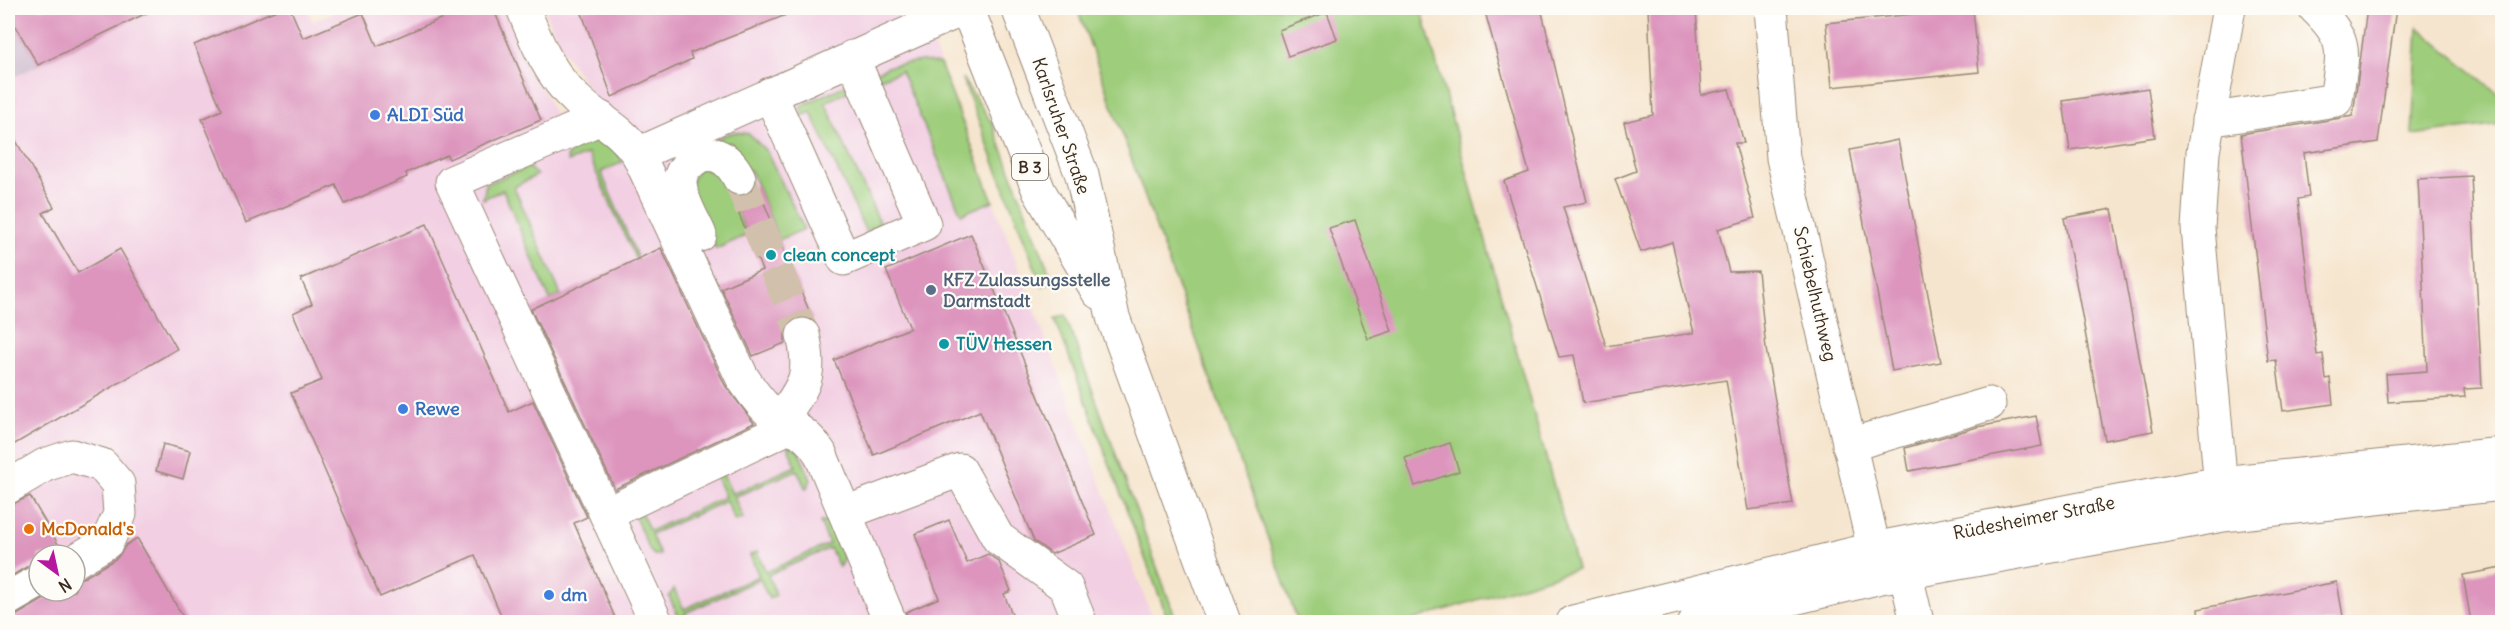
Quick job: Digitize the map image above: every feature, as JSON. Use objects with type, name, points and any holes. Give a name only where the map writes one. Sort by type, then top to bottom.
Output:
[{"type":"main road","points":[[523,8],[547,61],[559,81],[575,99],[628,140],[638,154],[742,377],[778,416],[804,433],[820,453],[890,622]]},
{"type":"main road","points":[[638,154],[966,8]]},
{"type":"main road","name":"Karlsruher Straße","points":[[966,8],[1039,191],[1113,317]]},
{"type":"main road","name":"Karlsruher Straße","points":[[1018,8],[1082,175],[1113,317],[1224,622]]},
{"type":"main road","name":"Schiebelhuthweg","points":[[1771,8],[1784,158],[1849,445],[1889,560],[1917,622]]},
{"type":"main road","points":[[2223,515],[2198,228],[2199,180],[2229,8]]},
{"type":"main road","points":[[2208,120],[2336,100],[2343,47],[2336,31],[2315,8]]},
{"type":"main road","points":[[770,94],[844,259],[924,224],[852,57]]},
{"type":"main road","points":[[601,118],[452,182],[656,622]]},
{"type":"main road","points":[[739,178],[728,161],[718,155],[707,154],[686,166],[681,174],[680,184],[682,194],[761,369],[778,416]]},
{"type":"main road","points":[[606,514],[778,416],[805,382],[808,367],[803,335]]},
{"type":"main road","points":[[1849,445],[1989,404]]},
{"type":"main road","name":"Rüdesheimer Straße","points":[[1573,622],[1889,560],[2221,483],[2502,454]]},
{"type":"main road","points":[[8,487],[45,465],[72,456],[102,465],[118,484],[120,514],[108,543],[87,554]]},
{"type":"main road","points":[[845,513],[960,470],[998,538],[1066,588],[1080,622]]},
{"type":"main road","name":"Rüdesheimer Straße","points":[[1695,622],[1889,560],[2223,515],[2502,484]]},
{"type":"main road","points":[[8,599],[27,588]]},
{"type":"shaded area","points":[[8,8],[157,8],[8,80]]},
{"type":"shaded area","points":[[157,8],[306,8],[313,21],[344,8],[508,8],[554,114],[593,96],[561,47],[543,8],[919,8],[1154,622],[8,622],[8,80]]},
{"type":"green space","points":[[1077,8],[1421,8],[1577,569],[1406,622],[1298,622]]},
{"type":"green space","points":[[2418,27],[2502,97],[2502,124],[2412,135]]},
{"type":"green space","points":[[921,61],[940,64],[993,201],[961,214],[901,71],[879,79],[876,72],[890,66]]},
{"type":"green space","points":[[962,78],[992,123],[1053,282],[1042,286]]},
{"type":"green space","points":[[846,85],[849,91],[825,102],[880,223],[866,232],[811,112],[802,116],[801,106]]},
{"type":"green space","points":[[735,132],[749,134],[767,152],[804,229],[779,240],[752,173],[714,141]]},
{"type":"green space","points":[[602,140],[617,152],[623,162],[601,172],[638,259],[636,260],[588,154],[568,162],[567,157],[577,145]]},
{"type":"green space","points":[[528,167],[537,175],[514,187],[561,295],[550,300],[503,190],[483,199],[486,184]]},
{"type":"green space","points":[[698,167],[722,174],[747,235],[716,249],[688,190]]},
{"type":"green space","points":[[1065,315],[1177,622],[1169,622],[1055,319]]},
{"type":"green space","points":[[787,444],[798,450],[811,480],[806,489],[797,470],[734,497],[743,518],[735,521],[726,501],[651,534],[660,555],[654,555],[650,551],[635,517],[640,511],[650,531],[725,497],[716,477],[723,474],[732,494],[796,466]]},
{"type":"green space","points":[[820,522],[826,522],[830,527],[844,559],[839,567],[830,548],[768,575],[776,595],[769,599],[760,579],[685,613],[689,622],[681,622],[669,596],[674,589],[684,609],[759,576],[750,555],[757,552],[766,572],[829,544]]},
{"type":"building","points":[[8,8],[157,8],[38,65],[8,13]]},
{"type":"building","name":"ALDI Süd","points":[[281,8],[290,8],[303,38],[363,13],[377,46],[466,8],[493,8],[541,120],[449,159],[447,155],[406,173],[407,177],[345,204],[336,185],[246,223],[202,119],[222,110],[194,45]]},
{"type":"building","points":[[580,8],[801,9],[690,53],[692,59],[612,97]]},
{"type":"building","points":[[1484,8],[1541,8],[1587,202],[1563,207],[1606,346],[1694,333],[1672,242],[1641,252],[1615,179],[1636,171],[1624,122],[1653,115],[1648,8],[1696,8],[1701,95],[1729,89],[1744,143],[1735,143],[1755,218],[1718,229],[1729,272],[1758,271],[1766,349],[1793,504],[1748,510],[1726,380],[1583,403],[1574,355],[1559,357],[1504,181],[1529,172]]},
{"type":"building","points":[[1973,8],[1979,72],[1832,87],[1826,23]]},
{"type":"building","points":[[2367,8],[2396,8],[2378,142],[2304,153],[2309,197],[2298,199],[2317,355],[2323,354],[2326,379],[2330,378],[2333,404],[2283,411],[2276,360],[2268,361],[2241,134],[2353,116]]},
{"type":"building","points":[[1327,12],[1337,39],[1288,56],[1279,30]]},
{"type":"building","points":[[2148,88],[2155,137],[2070,150],[2063,101]]},
{"type":"building","points":[[8,127],[54,207],[43,213],[78,273],[120,249],[177,349],[8,448]]},
{"type":"building","points":[[1898,140],[1941,362],[1892,371],[1850,150]]},
{"type":"building","points":[[2471,176],[2482,388],[2464,389],[2465,397],[2388,402],[2386,374],[2427,371],[2418,179]]},
{"type":"building","name":"clean concept","points":[[756,184],[813,320],[800,317],[791,321],[785,330],[785,343],[753,356],[721,288],[762,270],[731,195],[739,197],[748,195]]},
{"type":"building","points":[[2112,209],[2153,431],[2105,440],[2064,218]]},
{"type":"building","points":[[1355,220],[1392,331],[1368,339],[1329,228]]},
{"type":"building","name":"Rewe","points":[[427,224],[509,412],[533,401],[587,517],[574,523],[617,622],[504,622],[475,555],[380,597],[291,393],[322,380],[293,313],[312,304],[301,279]]},
{"type":"building","name":"TÜV Hessen","points":[[971,234],[1096,535],[1052,554],[1034,541],[980,411],[874,455],[834,360],[910,328],[886,270]]},
{"type":"building","points":[[661,248],[725,385],[754,423],[615,489],[531,309]]},
{"type":"building","points":[[2036,416],[2042,446],[1909,471],[1905,448],[1977,427]]},
{"type":"building","points":[[1450,443],[1459,471],[1415,486],[1405,458]]},
{"type":"building","points":[[163,444],[190,451],[183,479],[156,471]]},
{"type":"building","name":"McDonald's","points":[[30,496],[57,543],[27,543],[27,567],[8,578],[8,506]]},
{"type":"building","points":[[949,520],[967,563],[988,554],[999,562],[1011,591],[1004,594],[1015,622],[908,622],[906,612],[939,598],[915,534]]},
{"type":"building","points":[[137,538],[186,622],[8,622],[8,618],[38,603],[87,603],[87,576],[117,558],[126,545]]},
{"type":"building","points":[[2502,568],[2502,622],[2471,622],[2463,575]]},
{"type":"building","points":[[2337,582],[2344,622],[2199,622],[2198,609]]},
{"type":"tunnel","points":[[739,178],[803,335]]},
{"type":"place","name":"ALDI Süd","points":[[375,115]]},
{"type":"place","name":"clean concept","points":[[771,255]]},
{"type":"place","name":"KFZ Zulassungsstelle Darmstadt","points":[[931,290]]},
{"type":"place","name":"TÜV Hessen","points":[[944,344]]},
{"type":"place","name":"Rewe","points":[[403,409]]},
{"type":"place","name":"McDonald's","points":[[29,529]]},
{"type":"place","name":"dm","points":[[549,595]]}]
